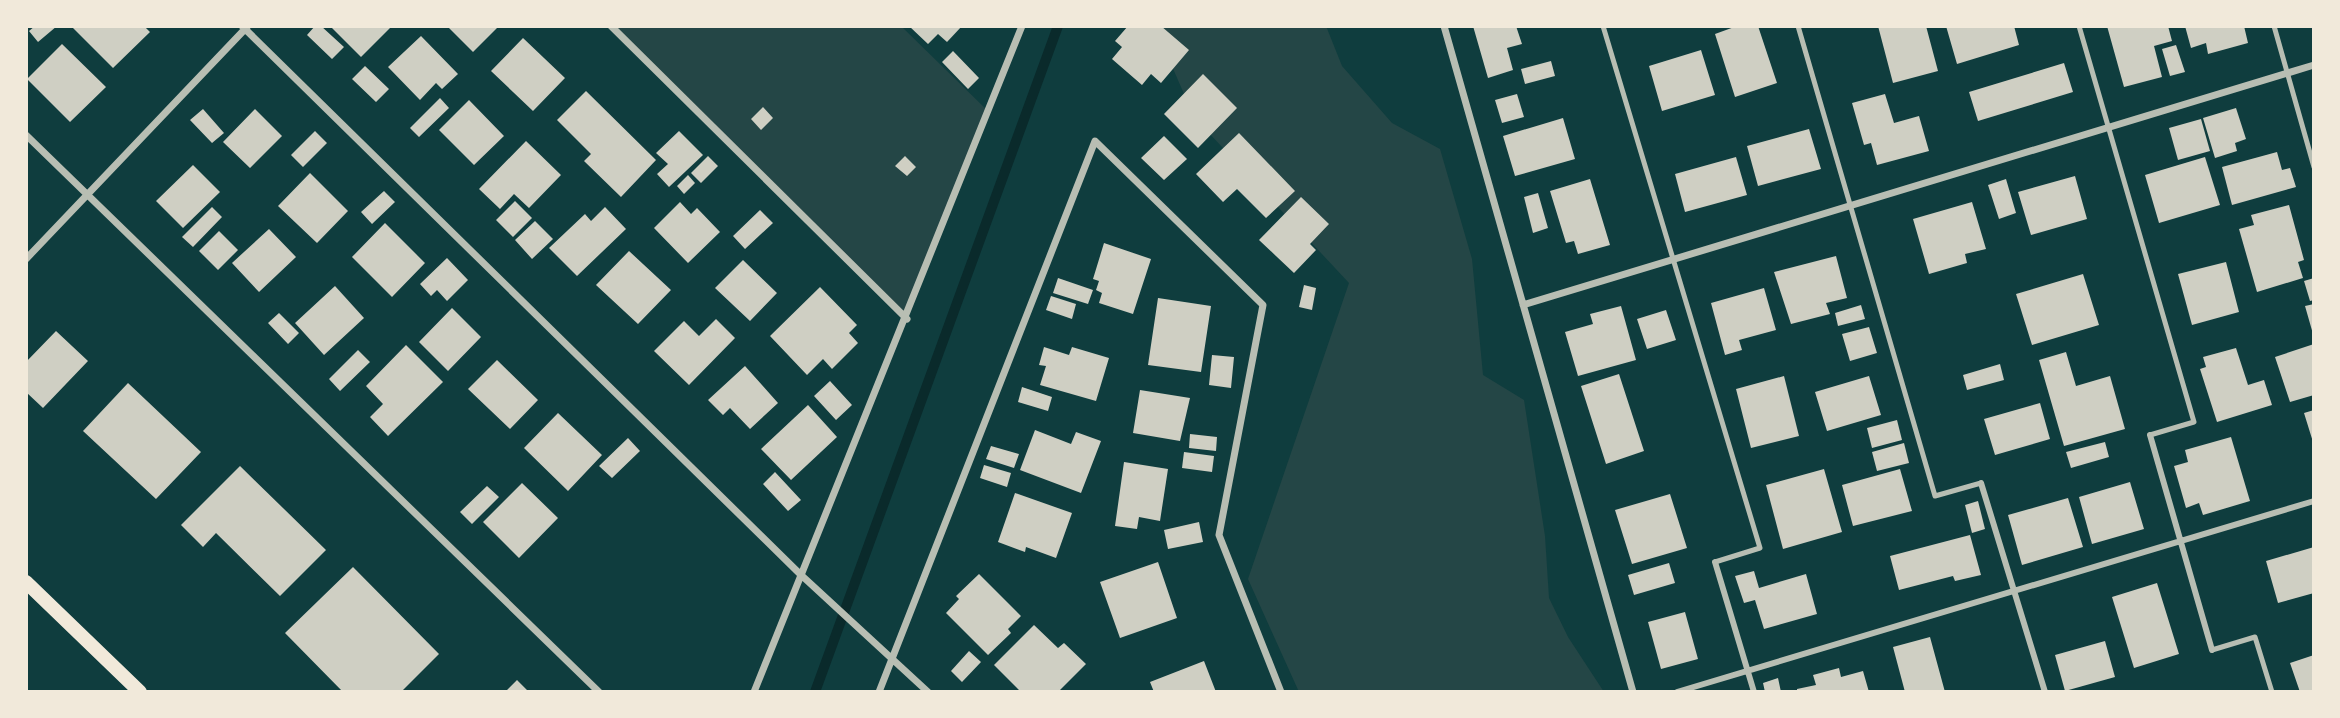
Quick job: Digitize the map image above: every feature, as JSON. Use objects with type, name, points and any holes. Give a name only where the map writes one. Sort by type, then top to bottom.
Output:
[{"type":"main road","points":[[26,582],[140,692]]},
{"type":"street","points":[[611,26],[907,319]]},
{"type":"street","points":[[754,692],[800,574],[907,319],[1022,26]]},
{"type":"street","points":[[1444,26],[1633,692]]},
{"type":"street","points":[[26,259],[89,196],[245,27],[800,574],[928,692]]},
{"type":"street","points":[[1523,305],[2314,65]]},
{"type":"street","points":[[26,135],[599,692]]},
{"type":"street","points":[[878,692],[1094,141],[1263,305],[1219,535],[1280,692]]},
{"type":"street","points":[[2150,435],[2212,650]]},
{"type":"street","points":[[1981,483],[2045,692]]},
{"type":"street","points":[[1678,692],[2013,589],[2314,501]]},
{"type":"street","points":[[1715,562],[1754,692]]},
{"type":"lane","points":[[1603,26],[1760,548],[1715,562]]},
{"type":"lane","points":[[1798,26],[1936,496],[1981,483]]},
{"type":"lane","points":[[2079,26],[2194,422],[2150,435]]},
{"type":"lane","points":[[2274,26],[2314,167]]},
{"type":"lane","points":[[2212,650],[2255,637],[2272,692]]},
{"type":"shaded area","points":[[611,26],[901,26],[990,113],[907,319]]},
{"type":"shaded area","points":[[1163,26],[1326,26],[1342,66],[1392,123],[1440,149],[1472,259],[1483,375],[1524,400],[1545,536],[1549,598],[1568,637],[1604,692],[1299,692],[1248,579],[1349,283],[1194,117],[1168,57]]},
{"type":"building","points":[[35,26],[57,26],[38,42],[29,31]]},
{"type":"building","points":[[71,26],[144,26],[150,32],[113,68]]},
{"type":"building","points":[[315,26],[321,26],[344,47],[332,59],[307,35]]},
{"type":"building","points":[[330,26],[392,26],[361,57]]},
{"type":"building","points":[[447,26],[499,26],[473,52]]},
{"type":"building","points":[[909,26],[962,26],[947,42],[938,34],[928,44]]},
{"type":"building","points":[[1128,26],[1161,26],[1189,50],[1161,83],[1151,74],[1142,85],[1112,59],[1122,47],[1115,41]]},
{"type":"building","points":[[1473,26],[1516,26],[1522,44],[1507,48],[1513,70],[1488,78]]},
{"type":"building","points":[[1737,26],[1758,26],[1777,83],[1735,97],[1715,34]]},
{"type":"building","points":[[1878,26],[1926,26],[1938,71],[1893,83]]},
{"type":"building","points":[[1946,26],[2014,26],[2019,45],[1957,64]]},
{"type":"building","points":[[2107,26],[2168,26],[2172,41],[2154,46],[2162,77],[2124,87]]},
{"type":"building","points":[[2185,26],[2244,26],[2248,43],[2208,54],[2206,43],[2191,48]]},
{"type":"building","points":[[421,36],[458,74],[442,89],[436,83],[420,100],[388,67]]},
{"type":"building","points":[[523,38],[565,78],[533,111],[491,71]]},
{"type":"building","points":[[62,44],[106,87],[70,122],[27,79]]},
{"type":"building","points":[[2176,45],[2185,72],[2170,76],[2162,49]]},
{"type":"building","points":[[1701,50],[1715,95],[1662,111],[1649,66]]},
{"type":"building","points":[[953,51],[979,78],[968,89],[942,62]]},
{"type":"building","points":[[1551,61],[1555,76],[1525,84],[1521,69]]},
{"type":"building","points":[[2064,63],[2073,92],[1978,121],[1969,92]]},
{"type":"building","points":[[365,66],[389,89],[376,102],[352,79]]},
{"type":"building","points":[[1203,74],[1237,108],[1198,148],[1164,114]]},
{"type":"building","points":[[586,91],[656,160],[621,197],[584,161],[591,154],[557,120]]},
{"type":"building","points":[[1517,94],[1524,117],[1502,123],[1495,100]]},
{"type":"building","points":[[1885,94],[1894,123],[1919,116],[1929,151],[1877,165],[1871,143],[1864,145],[1852,103]]},
{"type":"building","points":[[440,98],[449,108],[419,137],[410,128]]},
{"type":"building","points":[[469,100],[504,136],[474,165],[439,130]]},
{"type":"building","points":[[763,107],[773,118],[761,130],[751,119]]},
{"type":"building","points":[[2236,108],[2246,139],[2235,143],[2237,151],[2215,158],[2203,118]]},
{"type":"building","points":[[203,109],[224,133],[212,143],[190,120]]},
{"type":"building","points":[[255,109],[282,136],[250,168],[223,142]]},
{"type":"building","points":[[1563,118],[1575,159],[1515,176],[1503,136]]},
{"type":"building","points":[[2201,119],[2210,151],[2178,160],[2169,128]]},
{"type":"building","points":[[1809,129],[1821,169],[1758,186],[1747,146]]},
{"type":"building","points":[[315,131],[327,143],[303,167],[291,155]]},
{"type":"building","points":[[679,131],[703,155],[669,187],[657,174],[668,164],[656,153]]},
{"type":"building","points":[[1239,133],[1295,191],[1266,218],[1237,189],[1223,202],[1196,174]]},
{"type":"building","points":[[1164,136],[1187,159],[1164,180],[1141,158]]},
{"type":"building","points":[[526,141],[561,175],[529,208],[514,194],[500,209],[479,189]]},
{"type":"building","points":[[2277,152],[2282,170],[2290,168],[2296,187],[2232,205],[2222,167]]},
{"type":"building","points":[[708,156],[718,166],[701,183],[691,173]]},
{"type":"building","points":[[905,156],[916,167],[907,176],[895,166]]},
{"type":"building","points":[[1736,157],[1747,195],[1685,212],[1675,174]]},
{"type":"building","points":[[2205,157],[2220,205],[2159,223],[2145,175]]},
{"type":"building","points":[[193,165],[220,192],[183,228],[156,201]]},
{"type":"building","points":[[310,173],[348,211],[317,243],[278,206]]},
{"type":"building","points":[[688,175],[695,183],[684,194],[677,186]]},
{"type":"building","points":[[2075,176],[2087,219],[2031,235],[2018,192]]},
{"type":"building","points":[[1590,179],[1610,245],[1578,254],[1574,241],[1566,243],[1550,191]]},
{"type":"building","points":[[2006,179],[2016,213],[1999,219],[1988,185]]},
{"type":"building","points":[[384,191],[395,202],[372,224],[361,212]]},
{"type":"building","points":[[1538,193],[1548,228],[1533,233],[1524,197]]},
{"type":"building","points":[[1301,197],[1329,224],[1310,244],[1316,250],[1294,273],[1259,240]]},
{"type":"building","points":[[515,201],[532,218],[513,237],[496,220]]},
{"type":"building","points":[[680,202],[691,214],[697,208],[720,232],[688,263],[654,228]]},
{"type":"building","points":[[1972,202],[1986,249],[1965,254],[1967,263],[1929,274],[1913,219]]},
{"type":"building","points":[[2289,205],[2304,260],[2298,262],[2303,278],[2257,292],[2239,229],[2254,225],[2251,215]]},
{"type":"building","points":[[212,207],[222,217],[193,247],[182,237]]},
{"type":"building","points":[[605,207],[626,229],[577,276],[549,248],[585,214],[591,221]]},
{"type":"building","points":[[760,210],[773,223],[745,249],[733,236]]},
{"type":"building","points":[[535,221],[553,239],[532,259],[515,240]]},
{"type":"building","points":[[385,223],[425,263],[392,297],[352,257]]},
{"type":"building","points":[[269,229],[296,257],[259,292],[232,263]]},
{"type":"building","points":[[219,231],[238,250],[218,270],[199,251]]},
{"type":"building","points":[[1104,243],[1151,259],[1133,314],[1099,303],[1102,293],[1096,290],[1099,281],[1093,279]]},
{"type":"building","points":[[629,251],[671,290],[638,324],[596,285]]},
{"type":"building","points":[[1836,256],[1847,298],[1826,303],[1830,314],[1791,324],[1774,272]]},
{"type":"building","points":[[447,258],[468,280],[447,301],[437,290],[431,296],[420,284]]},
{"type":"building","points":[[743,260],[777,293],[750,321],[715,288]]},
{"type":"building","points":[[2226,262],[2239,312],[2192,325],[2178,274]]},
{"type":"building","points":[[2083,274],[2099,325],[2032,345],[2016,294]]},
{"type":"building","points":[[1058,278],[1093,290],[1088,304],[1053,293]]},
{"type":"building","points":[[2314,278],[2314,300],[2310,301],[2304,281]]},
{"type":"building","points":[[1304,285],[1316,288],[1312,310],[1299,307]]},
{"type":"building","points":[[335,286],[364,318],[324,355],[295,323]]},
{"type":"building","points":[[820,287],[857,325],[849,333],[858,343],[832,369],[823,359],[807,375],[770,336]]},
{"type":"building","points":[[1764,288],[1776,330],[1739,340],[1742,350],[1725,355],[1711,303]]},
{"type":"building","points":[[1051,296],[1076,304],[1072,319],[1046,310]]},
{"type":"building","points":[[1158,298],[1211,306],[1201,372],[1148,365]]},
{"type":"building","points":[[2314,304],[2314,334],[2313,334],[2305,306]]},
{"type":"building","points":[[1861,305],[1865,319],[1838,326],[1835,313]]},
{"type":"building","points":[[1621,306],[1636,360],[1578,376],[1565,332],[1593,324],[1590,314]]},
{"type":"building","points":[[452,308],[481,337],[448,371],[419,342]]},
{"type":"building","points":[[1666,310],[1676,340],[1647,349],[1637,319]]},
{"type":"building","points":[[279,313],[299,333],[288,344],[268,323]]},
{"type":"building","points":[[716,319],[735,338],[689,385],[654,351],[684,321],[699,336]]},
{"type":"building","points":[[1869,327],[1877,353],[1850,361],[1842,334]]},
{"type":"building","points":[[56,331],[88,361],[43,408],[26,392],[26,362]]},
{"type":"building","points":[[2314,344],[2314,395],[2290,402],[2275,357]]},
{"type":"building","points":[[406,345],[443,382],[388,436],[370,417],[383,404],[366,386]]},
{"type":"building","points":[[1044,347],[1069,355],[1072,347],[1109,358],[1096,401],[1040,385],[1046,366],[1039,365]]},
{"type":"building","points":[[2236,348],[2248,385],[2264,380],[2272,405],[2217,422],[2200,369],[2206,367],[2203,357]]},
{"type":"building","points":[[358,350],[370,362],[340,391],[329,379]]},
{"type":"building","points":[[2066,352],[2076,386],[2110,376],[2125,429],[2064,446],[2039,360]]},
{"type":"building","points":[[1212,355],[1234,357],[1231,388],[1209,385]]},
{"type":"building","points":[[497,360],[538,400],[510,429],[468,389]]},
{"type":"building","points":[[2000,364],[2004,380],[1967,390],[1963,375]]},
{"type":"building","points":[[745,366],[778,403],[750,429],[730,408],[723,415],[708,400]]},
{"type":"building","points":[[1619,374],[1644,451],[1606,464],[1581,386]]},
{"type":"building","points":[[1784,376],[1799,436],[1751,448],[1736,389]]},
{"type":"building","points":[[1869,376],[1881,415],[1827,431],[1815,392]]},
{"type":"building","points":[[830,381],[852,405],[836,420],[814,396]]},
{"type":"building","points":[[128,383],[201,452],[156,499],[83,431]]},
{"type":"building","points":[[1022,387],[1052,397],[1048,411],[1018,402]]},
{"type":"building","points":[[1140,390],[1190,398],[1180,441],[1133,433]]},
{"type":"building","points":[[2040,403],[2050,439],[1995,455],[1984,419]]},
{"type":"building","points":[[808,405],[837,437],[791,480],[761,449]]},
{"type":"building","points":[[2314,410],[2314,442],[2313,442],[2304,413]]},
{"type":"building","points":[[558,413],[602,455],[568,491],[524,448]]},
{"type":"building","points":[[1897,420],[1902,440],[1872,448],[1867,428]]},
{"type":"building","points":[[1035,430],[1071,444],[1076,432],[1101,441],[1081,493],[1020,470]]},
{"type":"building","points":[[1190,434],[1217,437],[1216,451],[1189,448]]},
{"type":"building","points":[[2231,437],[2250,501],[2203,515],[2199,503],[2186,508],[2174,466],[2188,462],[2185,450]]},
{"type":"building","points":[[628,438],[640,451],[612,478],[599,466]]},
{"type":"building","points":[[2105,442],[2109,457],[2071,468],[2066,452]]},
{"type":"building","points":[[1904,443],[1909,463],[1877,471],[1872,452]]},
{"type":"building","points":[[991,446],[1019,454],[1014,468],[986,459]]},
{"type":"building","points":[[1184,452],[1214,456],[1212,472],[1182,468]]},
{"type":"building","points":[[1124,462],[1168,469],[1160,521],[1139,517],[1137,529],[1115,526]]},
{"type":"building","points":[[984,465],[1011,473],[1007,487],[980,478]]},
{"type":"building","points":[[240,466],[326,550],[280,596],[216,533],[203,547],[181,525]]},
{"type":"building","points":[[1824,469],[1842,532],[1783,549],[1766,485]]},
{"type":"building","points":[[1900,469],[1912,511],[1853,526],[1842,485]]},
{"type":"building","points":[[775,472],[801,500],[788,511],[763,484]]},
{"type":"building","points":[[2130,482],[2144,529],[2092,544],[2079,497]]},
{"type":"building","points":[[522,483],[558,518],[519,558],[483,522]]},
{"type":"building","points":[[487,486],[499,497],[472,524],[460,512]]},
{"type":"building","points":[[1015,493],[1072,513],[1056,558],[1026,547],[1025,552],[998,542]]},
{"type":"building","points":[[1670,494],[1687,548],[1632,564],[1615,510]]},
{"type":"building","points":[[2068,498],[2083,547],[2022,565],[2008,515]]},
{"type":"building","points":[[1978,501],[1985,529],[1972,533],[1965,505]]},
{"type":"building","points":[[1199,522],[1203,542],[1168,549],[1164,530]]},
{"type":"building","points":[[1970,535],[1981,575],[1955,581],[1953,576],[1899,590],[1890,556]]},
{"type":"building","points":[[2314,547],[2314,593],[2278,603],[2266,561]]},
{"type":"building","points":[[1158,562],[1177,618],[1120,638],[1100,582]]},
{"type":"building","points":[[1669,563],[1675,583],[1634,595],[1628,575]]},
{"type":"building","points":[[353,567],[439,654],[401,692],[343,692],[285,633]]},
{"type":"building","points":[[1754,571],[1759,588],[1806,574],[1817,614],[1764,629],[1755,600],[1744,603],[1735,576]]},
{"type":"building","points":[[979,574],[1021,616],[1008,629],[1011,633],[988,655],[946,613],[959,599],[956,596]]},
{"type":"building","points":[[2157,583],[2179,654],[2134,668],[2112,597]]},
{"type":"building","points":[[1685,612],[1698,659],[1661,669],[1648,622]]},
{"type":"building","points":[[1034,625],[1058,648],[1064,643],[1086,664],[1058,692],[1021,692],[994,665]]},
{"type":"building","points":[[1930,637],[1945,692],[1905,692],[1893,647]]},
{"type":"building","points":[[2105,641],[2115,677],[2065,691],[2055,655]]},
{"type":"building","points":[[969,651],[981,662],[962,682],[951,671]]},
{"type":"building","points":[[2314,655],[2314,692],[2300,692],[2290,663]]},
{"type":"building","points":[[1204,661],[1216,692],[1154,692],[1150,682]]},
{"type":"building","points":[[1839,668],[1841,677],[1863,671],[1869,692],[1797,692],[1797,689],[1816,685],[1813,675]]},
{"type":"building","points":[[1778,678],[1781,692],[1765,692],[1763,683]]},
{"type":"building","points":[[517,680],[529,692],[505,692]]},
{"type":"waterway","points":[[815,692],[1058,26]]}]
